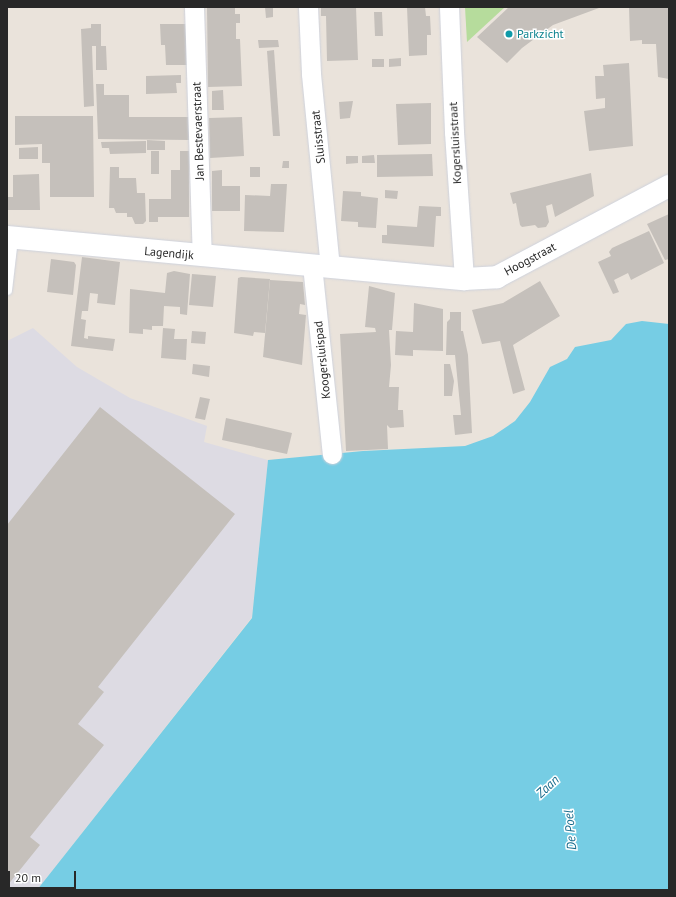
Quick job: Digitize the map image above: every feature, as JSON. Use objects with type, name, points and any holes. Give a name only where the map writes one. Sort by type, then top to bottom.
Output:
[{"type":"street","name":"Jan Bestevaerstraat","points":[[194,7],[202,256]]},
{"type":"street","name":"Sluisstraat","points":[[308,7],[321,266]]},
{"type":"street","name":"Kogersluisstraat","points":[[449,7],[454,132],[464,278]]},
{"type":"street","name":"Hoogstraat","points":[[321,266],[464,278],[497,277],[669,186]]},
{"type":"street","name":"Lagendijk","points":[[10,238],[321,266]]},
{"type":"street","name":"Koogersluispad","points":[[321,266],[332,454]]},
{"type":"lane","points":[[7,290],[10,238]]},
{"type":"shaded area","points":[[33,328],[77,367],[130,398],[207,426],[204,442],[268,460],[252,617],[37,890],[7,890],[7,341]]},
{"type":"green space","points":[[465,7],[505,7],[467,42]]},
{"type":"water","points":[[642,321],[669,324],[669,890],[37,890],[252,618],[268,460],[363,451],[465,446],[493,436],[515,421],[530,402],[550,367],[567,359],[575,347],[611,340],[626,324]]},
{"type":"building","points":[[207,7],[235,7],[235,14],[240,14],[240,23],[236,23],[236,39],[240,39],[242,86],[208,87]]},
{"type":"building","points":[[265,7],[273,7],[273,17],[266,18]]},
{"type":"building","points":[[321,7],[356,7],[358,60],[327,61],[326,16],[321,16]]},
{"type":"building","points":[[407,7],[425,7],[426,16],[430,16],[431,35],[427,35],[427,55],[409,56]]},
{"type":"building","name":"Parkzicht","points":[[509,7],[599,8],[553,25],[522,48],[507,63],[477,37]]},
{"type":"building","points":[[629,7],[669,7],[669,79],[658,77],[656,44],[642,44],[642,40],[630,41]]},
{"type":"building","points":[[374,12],[382,12],[383,36],[375,36]]},
{"type":"building","points":[[91,24],[101,24],[101,46],[106,46],[107,70],[96,70],[96,46],[92,46],[94,106],[84,107],[81,29],[91,28]]},
{"type":"building","points":[[160,24],[188,24],[188,65],[166,65],[165,45],[161,45]]},
{"type":"building","points":[[258,40],[278,40],[279,47],[259,48]]},
{"type":"building","points":[[274,50],[280,136],[273,136],[267,51]]},
{"type":"building","points":[[401,58],[401,66],[389,67],[389,59]]},
{"type":"building","points":[[372,59],[384,59],[384,67],[372,67]]},
{"type":"building","points":[[629,63],[633,146],[589,151],[584,111],[605,108],[605,98],[596,99],[595,76],[604,76],[603,65]]},
{"type":"building","points":[[181,75],[181,83],[176,83],[177,93],[146,94],[146,76]]},
{"type":"building","points":[[96,84],[104,84],[104,95],[129,95],[129,117],[189,117],[189,140],[98,139]]},
{"type":"building","points":[[223,90],[224,110],[212,110],[212,91]]},
{"type":"building","points":[[353,101],[350,118],[340,119],[339,102]]},
{"type":"building","points":[[431,103],[431,144],[398,145],[396,104]]},
{"type":"building","points":[[15,116],[93,116],[94,197],[50,197],[50,163],[42,163],[42,144],[15,145]]},
{"type":"building","points":[[242,117],[244,156],[210,158],[209,118]]},
{"type":"building","points":[[147,140],[165,141],[165,150],[147,150]]},
{"type":"building","points":[[146,141],[146,153],[110,154],[109,148],[102,148],[101,142]]},
{"type":"building","points":[[38,147],[38,159],[19,159],[19,148]]},
{"type":"building","points":[[151,151],[159,151],[159,174],[151,174]]},
{"type":"building","points":[[180,151],[189,151],[189,217],[158,217],[158,222],[149,222],[149,199],[171,199],[171,170],[180,170]]},
{"type":"building","points":[[432,154],[433,176],[377,177],[377,155]]},
{"type":"building","points":[[374,155],[375,163],[362,163],[362,156]]},
{"type":"building","points":[[346,156],[358,156],[358,163],[346,164]]},
{"type":"building","points":[[283,161],[289,161],[289,168],[282,168]]},
{"type":"building","points":[[110,167],[119,167],[119,178],[136,178],[137,193],[145,193],[146,221],[143,224],[135,224],[132,217],[127,217],[127,213],[116,213],[114,208],[109,208]]},
{"type":"building","points":[[250,167],[260,167],[260,177],[250,177]]},
{"type":"building","points":[[222,170],[222,186],[240,186],[240,211],[212,211],[212,171]]},
{"type":"building","points":[[591,173],[594,196],[555,217],[552,204],[546,206],[549,222],[546,227],[538,228],[535,225],[522,227],[520,225],[516,203],[513,204],[510,193]]},
{"type":"building","points":[[39,174],[40,210],[7,210],[7,197],[13,197],[13,175]]},
{"type":"building","points":[[271,184],[287,184],[284,232],[244,231],[245,195],[270,196]]},
{"type":"building","points":[[385,190],[398,191],[397,199],[385,198]]},
{"type":"building","points":[[343,191],[361,192],[361,196],[378,198],[376,228],[358,227],[358,222],[341,221]]},
{"type":"building","points":[[419,206],[441,207],[441,216],[436,216],[434,247],[382,243],[382,235],[387,235],[387,225],[417,227]]},
{"type":"building","points":[[669,214],[669,259],[665,260],[647,224]]},
{"type":"building","points":[[649,231],[664,263],[631,280],[628,273],[614,280],[619,292],[613,294],[598,262],[611,256],[609,252],[612,248]]},
{"type":"building","points":[[82,257],[120,262],[115,305],[97,303],[98,294],[90,293],[88,311],[82,311],[81,319],[86,320],[84,338],[88,339],[88,336],[115,339],[113,351],[71,346]]},
{"type":"building","points":[[51,259],[74,262],[76,265],[73,295],[47,292]]},
{"type":"building","points":[[174,271],[190,274],[187,315],[180,314],[180,307],[164,306],[163,326],[152,326],[152,330],[143,329],[143,334],[129,333],[130,289],[165,293],[167,273]]},
{"type":"building","points":[[192,274],[216,276],[213,307],[189,305]]},
{"type":"building","points":[[238,278],[270,279],[265,333],[254,332],[253,336],[234,333]]},
{"type":"building","points":[[270,280],[303,282],[305,305],[300,304],[299,314],[306,315],[302,365],[263,357]]},
{"type":"building","points":[[540,281],[560,316],[513,345],[525,390],[513,394],[500,341],[482,344],[472,310],[503,303]]},
{"type":"building","points":[[369,286],[395,293],[392,330],[389,330],[391,365],[389,387],[399,387],[398,410],[403,410],[404,427],[390,428],[387,425],[388,449],[346,451],[340,334],[376,332],[375,328],[365,327]]},
{"type":"building","points":[[414,303],[443,309],[443,351],[413,350],[413,356],[395,355],[396,331],[413,332]]},
{"type":"building","points":[[450,312],[461,312],[461,331],[463,331],[468,355],[472,433],[455,435],[453,415],[461,415],[455,355],[446,355],[447,322],[450,319]]},
{"type":"building","points":[[163,328],[175,329],[174,339],[187,339],[186,360],[161,358]]},
{"type":"building","points":[[192,331],[206,332],[205,344],[191,343]]},
{"type":"building","points":[[193,364],[210,366],[209,377],[192,374]]},
{"type":"building","points":[[444,364],[450,364],[454,381],[452,396],[444,396]]},
{"type":"building","points":[[200,397],[210,399],[205,420],[195,418]]},
{"type":"building","points":[[100,407],[235,514],[98,687],[104,692],[78,724],[104,745],[30,837],[40,845],[7,886],[7,525]]},
{"type":"building","points":[[226,418],[292,433],[287,454],[222,440]]},
{"type":"place","name":"Parkzicht","points":[[509,34]]},
{"type":"water label","name":"Zaan","points":[[548,787]]},
{"type":"water label","name":"De Poel","points":[[571,830]]}]
